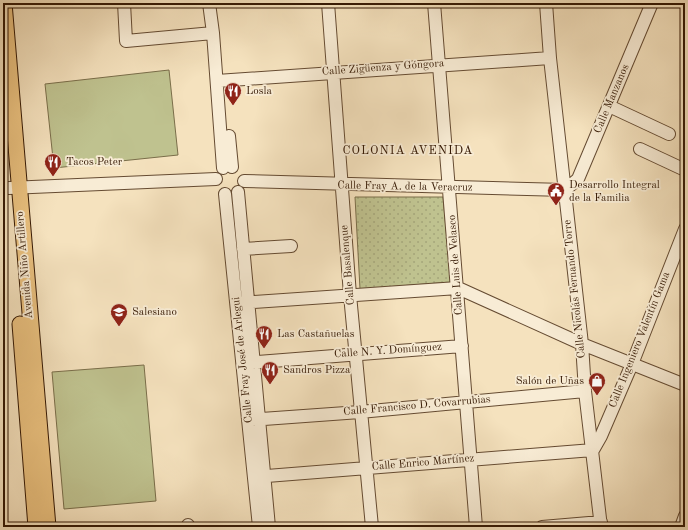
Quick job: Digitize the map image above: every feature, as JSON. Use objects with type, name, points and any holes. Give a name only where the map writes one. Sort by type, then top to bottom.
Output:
[{"type":"main road","name":"Avenida Niño Artillero","points":[[4,3],[14,188],[27,352],[36,527]]},
{"type":"main road","name":"Avenida Niño Artillero","points":[[3,115],[14,188]]},
{"type":"main road","name":"Avenida Niño Artillero","points":[[27,352],[48,527]]},
{"type":"street","points":[[124,3],[126,41],[214,32]]},
{"type":"street","points":[[210,3],[220,81]]},
{"type":"street","points":[[14,188],[224,171],[240,170],[244,182],[241,190],[232,193],[218,188],[224,171],[216,3]]},
{"type":"street","name":"Calle Basalenque","points":[[328,3],[350,295],[372,527]]},
{"type":"street","name":"Calle Luis de Velasco","points":[[434,3],[441,64],[476,527]]},
{"type":"street","name":"Calle Nicolás Fernando Torre","points":[[546,3],[550,58],[582,344],[585,391],[601,524]]},
{"type":"street","name":"Calle Manzanos","points":[[565,190],[578,179],[652,3]]},
{"type":"street","name":"Calle Zigüenza y Góngora","points":[[220,81],[441,64],[550,58]]},
{"type":"street","points":[[609,106],[669,134]]},
{"type":"street","points":[[640,149],[685,170]]},
{"type":"street","name":"Calle Fray A. de la Veracruz","points":[[244,182],[565,190]]},
{"type":"street","name":"Calle Fray José de Arlegui","points":[[232,193],[243,249],[243,302]]},
{"type":"street","name":"Calle Fray José de Arlegui","points":[[232,193],[259,476],[259,527]]},
{"type":"street","name":"Calle Ingeniero Valentín Gama","points":[[593,450],[601,436],[632,364],[685,229]]},
{"type":"street","points":[[243,249],[291,246]]},
{"type":"street","points":[[243,302],[458,288],[582,344],[685,385]]},
{"type":"street","name":"Calle N. Y. Domínguez","points":[[248,363],[356,353],[462,346]]},
{"type":"street","name":"Calle Francisco D. Covarrubias","points":[[254,419],[360,412],[585,391]]},
{"type":"street","name":"Calle Enrico Martínez","points":[[259,476],[593,450]]},
{"type":"street","name":"Calle Fray José de Arlegui","points":[[259,476],[270,527]]},
{"type":"street","points":[[680,527],[685,516]]},
{"type":"street","points":[[542,527],[601,524]]},
{"type":"green space","points":[[169,70],[178,155],[54,168],[45,84]]},
{"type":"green space","points":[[355,197],[443,197],[451,282],[360,289]]},
{"type":"green space","points":[[144,365],[156,501],[64,509],[52,372]]},
{"type":"place","name":"Losla","points":[[233,106]]},
{"type":"place","name":"Tacos Peter","points":[[53,177]]},
{"type":"place","name":"Desarrollo Integral de la Familia","points":[[556,206]]},
{"type":"place","name":"Salesiano","points":[[119,327]]},
{"type":"place","name":"Las Castañuelas","points":[[264,349]]},
{"type":"place","name":"Sandros Pizza","points":[[270,385]]},
{"type":"place","name":"Salón de Uñas","points":[[597,396]]},
{"type":"district","name":"COLONIA AVENIDA","points":[[408,151]]}]
